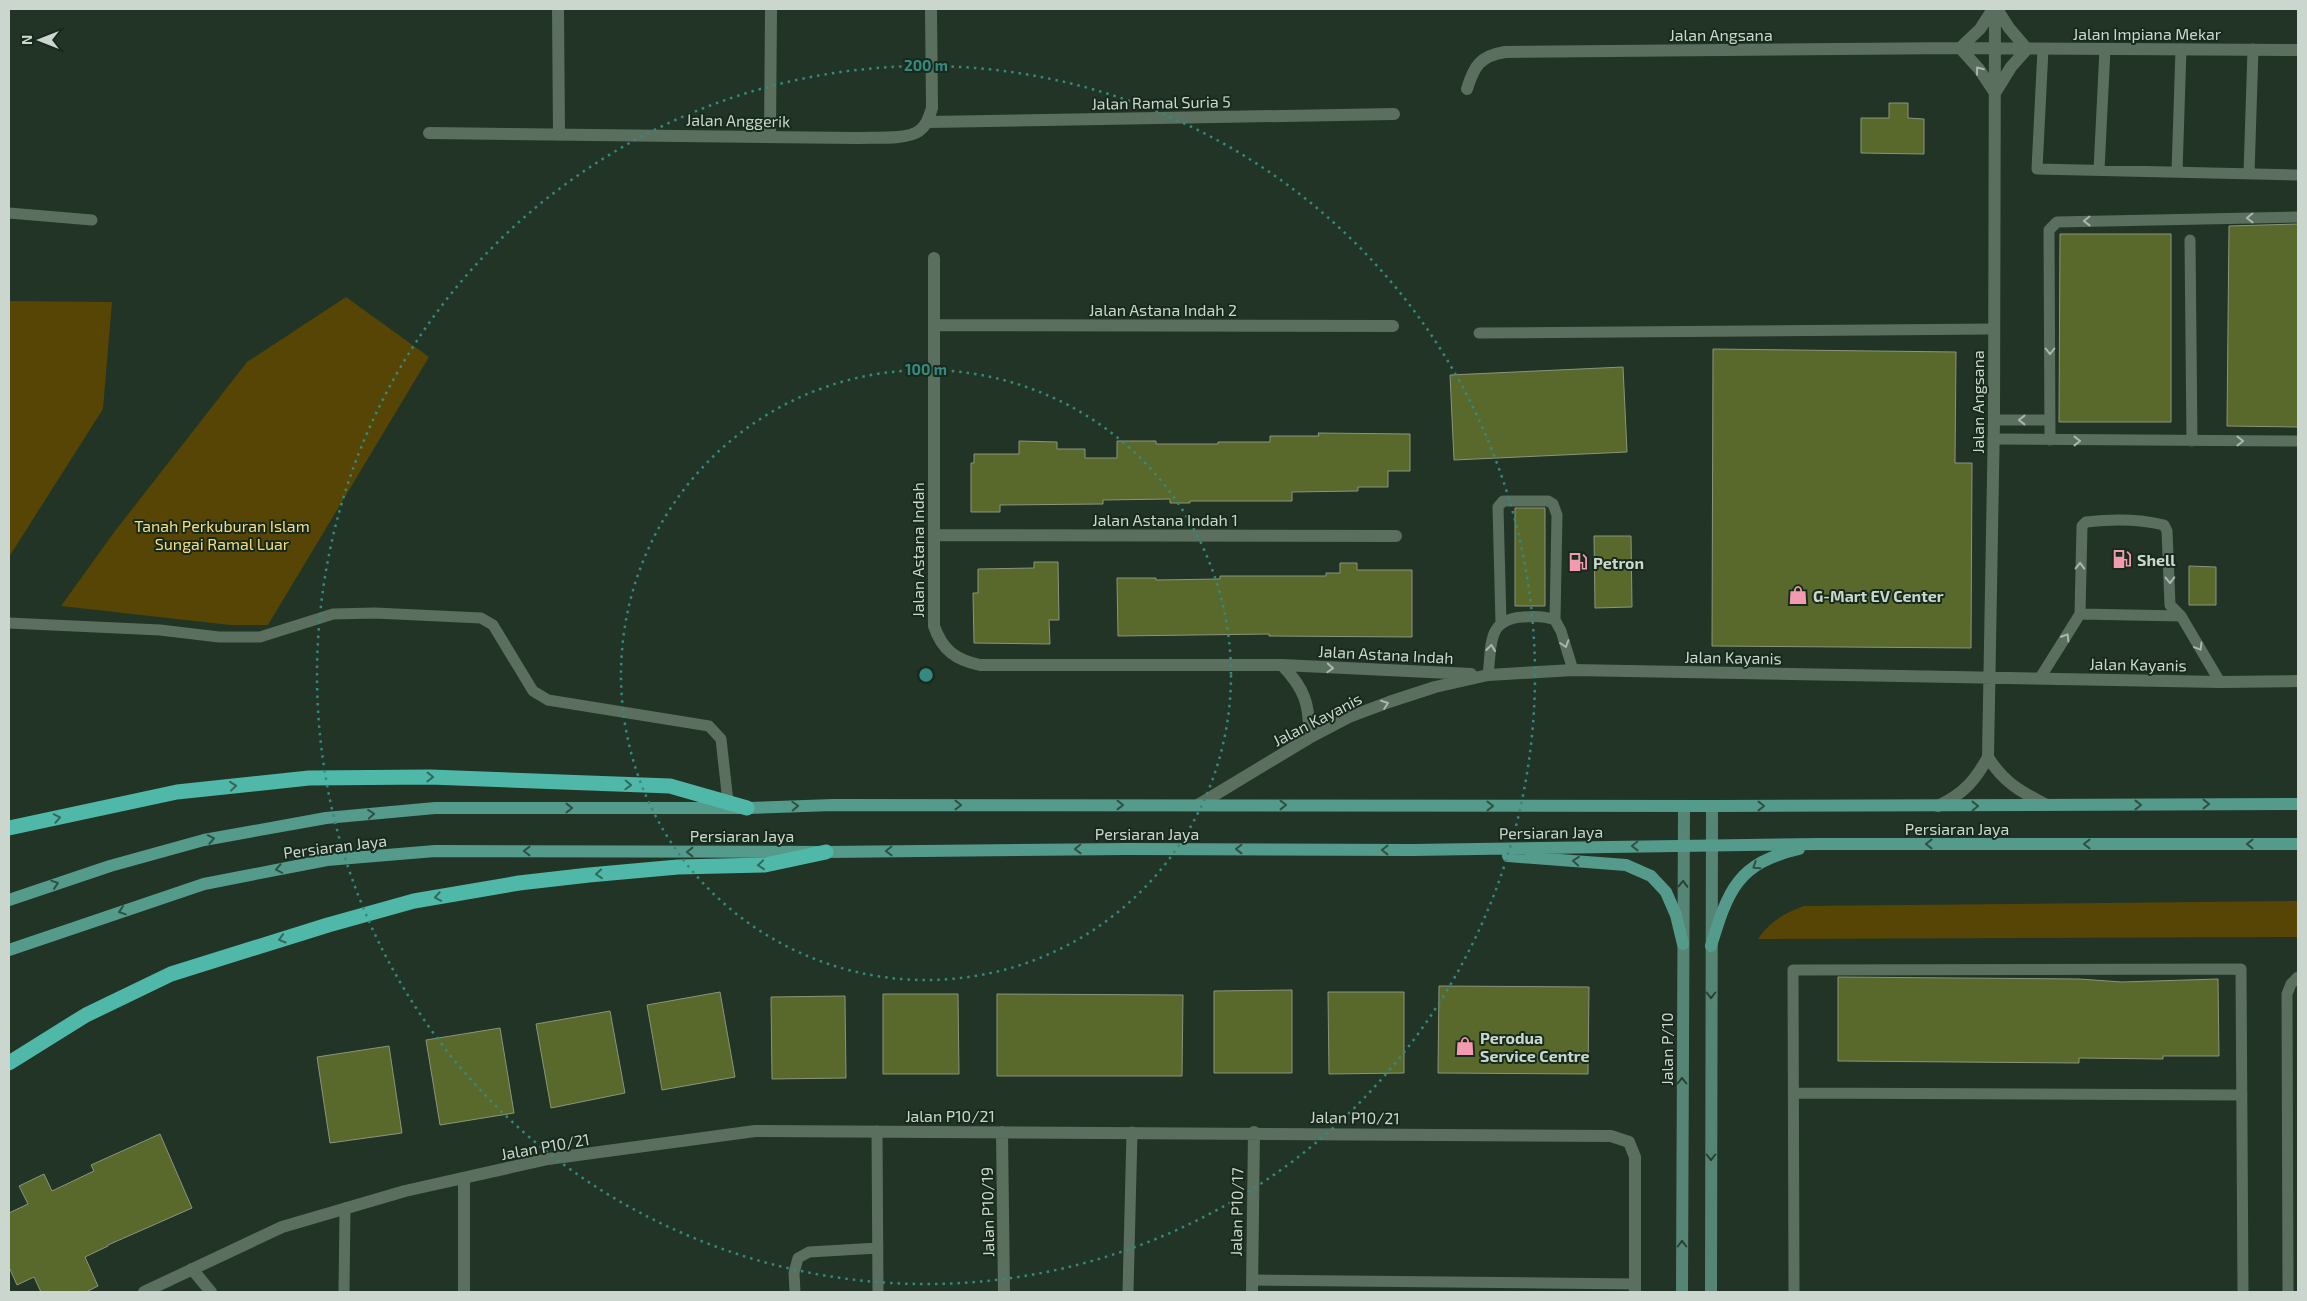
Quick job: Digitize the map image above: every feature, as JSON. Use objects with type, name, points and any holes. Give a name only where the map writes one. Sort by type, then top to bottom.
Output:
[{"type":"highway","points":[[9,828],[177,792],[309,778],[430,777],[670,786],[747,808]]},
{"type":"highway","points":[[9,1063],[86,1015],[171,974],[328,925],[414,902],[519,883],[678,867],[765,865],[826,852]]},
{"type":"main road","name":"Persiaran Jaya","points":[[9,900],[110,866],[204,840],[326,818],[435,808],[747,808],[833,805],[1937,806],[2298,804]]},
{"type":"main road","name":"Persiaran Jaya","points":[[9,950],[204,884],[328,860],[435,851],[1412,850],[1818,844],[2298,844]]},
{"type":"main road","points":[[1711,946],[1725,901],[1744,874],[1774,856],[1818,844]]},
{"type":"main road","points":[[1412,850],[1626,865],[1651,876],[1666,892],[1676,915],[1683,944]]},
{"type":"street","points":[[558,9],[559,135]]},
{"type":"street","points":[[770,136],[772,9]]},
{"type":"street","points":[[928,122],[932,108],[931,9]]},
{"type":"street","points":[[1995,9],[2027,49],[2011,67],[1995,93],[1979,69],[1960,48],[1980,29],[1995,9]]},
{"type":"street","name":"Jalan Angsana","points":[[1988,757],[1994,420],[1995,9]]},
{"type":"street","name":"Jalan Angsana","points":[[1467,89],[1478,63],[1490,54],[1505,52],[1995,48]]},
{"type":"street","name":"Jalan Impiana Mekar","points":[[1995,48],[2298,50]]},
{"type":"street","name":"Jalan Ramal Suria 5","points":[[928,122],[1394,114]]},
{"type":"street","name":"Jalan Anggerik","points":[[428,133],[856,138],[904,136],[918,132],[928,122]]},
{"type":"street","name":"Jalan Astana Indah","points":[[934,258],[934,626],[943,646],[954,657],[980,665],[1282,665],[1488,675]]},
{"type":"street","name":"Jalan Astana Indah 2","points":[[934,325],[1393,326]]},
{"type":"street","name":"Jalan Astana Indah 1","points":[[934,534],[1396,536]]},
{"type":"street","points":[[1282,665],[1295,679],[1305,695],[1310,715],[1309,738]]},
{"type":"street","name":"Jalan Kayanis","points":[[1198,805],[1309,738],[1350,717],[1435,687],[1488,675],[1573,670],[2220,682],[2298,681]]},
{"type":"street","points":[[1937,806],[1955,798],[1968,787],[1978,775],[1988,757],[1998,773],[2012,784],[2047,805]]},
{"type":"street","name":"Jalan P/10","points":[[1682,1292],[1684,806]]},
{"type":"street","points":[[1711,1292],[1712,806]]},
{"type":"street","name":"Jalan P10/21","points":[[144,1292],[282,1227],[405,1191],[548,1160],[755,1131],[1254,1132],[1611,1136],[1629,1142],[1635,1157],[1635,1288]]},
{"type":"street","name":"Jalan P10/19","points":[[1002,1132],[1004,1292]]},
{"type":"street","name":"Jalan P10/17","points":[[1252,1286],[1254,1132]]},
{"type":"street","points":[[464,1178],[464,1292]]},
{"type":"street","points":[[192,1270],[211,1292]]},
{"type":"lane","points":[[2044,49],[2037,168],[2298,175]]},
{"type":"lane","points":[[2099,170],[2105,49]]},
{"type":"lane","points":[[2177,172],[2181,49]]},
{"type":"lane","points":[[2249,174],[2253,49]]},
{"type":"lane","points":[[9,213],[92,220]]},
{"type":"lane","points":[[2050,440],[2049,230],[2052,225],[2057,222],[2298,217]]},
{"type":"lane","points":[[2190,240],[2192,441]]},
{"type":"lane","points":[[1479,333],[1993,329]]},
{"type":"lane","points":[[1994,420],[2050,420]]},
{"type":"lane","points":[[1993,439],[2298,441]]},
{"type":"lane","points":[[1501,622],[1498,507],[1503,501],[1548,501],[1555,509],[1554,620],[1561,631],[1573,670]]},
{"type":"lane","points":[[2040,678],[2080,614],[2082,526],[2086,522],[2095,521],[2148,521],[2164,525],[2167,532],[2170,605],[2181,616],[2220,682]]},
{"type":"lane","points":[[9,623],[160,630],[219,637],[260,637],[333,614],[375,613],[481,618],[493,625],[532,691],[548,700],[709,726],[721,739],[728,802]]},
{"type":"lane","points":[[2080,614],[2181,616]]},
{"type":"lane","points":[[1488,675],[1493,633],[1501,622],[1509,618],[1521,617],[1554,620]]},
{"type":"lane","points":[[1794,1292],[1793,970],[2242,968],[2243,1292]]},
{"type":"lane","points":[[2288,1292],[2287,994],[2291,984],[2298,977]]},
{"type":"lane","points":[[1794,1093],[2242,1095]]},
{"type":"lane","points":[[877,1131],[878,1292]]},
{"type":"lane","points":[[1128,1292],[1132,1132]]},
{"type":"lane","points":[[344,1292],[345,1208]]},
{"type":"lane","points":[[795,1292],[794,1273],[798,1258],[809,1252],[878,1248]]},
{"type":"lane","points":[[1252,1286],[1635,1288]]},
{"type":"green space","name":"Tanah Perkuburan Islam Sungai Ramal Luar","points":[[346,297],[429,357],[268,625],[230,625],[61,606],[115,531],[247,362]]},
{"type":"green space","points":[[9,301],[112,302],[103,409],[9,557]]},
{"type":"green space","points":[[2298,901],[2298,937],[1758,939],[1778,919],[1804,906]]},
{"type":"building","points":[[1889,103],[1908,103],[1908,118],[1924,119],[1924,154],[1861,153],[1861,118],[1889,118]]},
{"type":"building","points":[[2298,224],[2298,427],[2227,426],[2229,226]]},
{"type":"building","points":[[2060,234],[2171,234],[2171,422],[2059,422]]},
{"type":"building","points":[[1713,349],[1956,352],[1955,463],[1972,463],[1971,648],[1712,646]]},
{"type":"building","points":[[1623,367],[1627,452],[1454,460],[1450,375]]},
{"type":"building","points":[[1318,433],[1410,434],[1410,471],[1388,471],[1388,487],[1358,487],[1358,491],[1292,492],[1292,501],[1190,501],[1190,503],[1170,503],[1170,499],[1103,500],[1103,504],[1000,505],[1000,512],[971,512],[971,463],[974,463],[974,454],[1019,454],[1019,441],[1057,442],[1057,449],[1085,449],[1085,458],[1117,458],[1117,441],[1156,441],[1156,444],[1270,442],[1270,436],[1319,436]]},
{"type":"building","points":[[1515,508],[1545,508],[1545,606],[1515,606]]},
{"type":"building","points":[[1594,536],[1631,536],[1632,607],[1595,608]]},
{"type":"building","points":[[1034,562],[1058,562],[1059,620],[1049,620],[1050,644],[974,643],[973,593],[978,593],[978,569],[1034,568]]},
{"type":"building","points":[[1340,563],[1357,563],[1357,570],[1412,570],[1412,637],[1269,636],[1269,634],[1118,636],[1117,578],[1156,578],[1156,580],[1220,579],[1220,576],[1326,576],[1326,573],[1340,573]]},
{"type":"building","points":[[2189,566],[2216,567],[2216,605],[2189,605]]},
{"type":"building","points":[[1838,977],[2079,979],[2122,982],[2218,979],[2219,1056],[2163,1056],[2163,1059],[2079,1058],[2079,1063],[1838,1061]]},
{"type":"building","points":[[1439,986],[1589,987],[1588,1074],[1438,1073]]},
{"type":"building","points":[[1292,990],[1292,1073],[1214,1073],[1214,991]]},
{"type":"building","points":[[720,992],[735,1077],[662,1090],[647,1005]]},
{"type":"building","points":[[1328,992],[1404,992],[1404,1073],[1329,1074]]},
{"type":"building","points":[[883,994],[958,994],[959,1074],[883,1074]]},
{"type":"building","points":[[997,994],[1183,995],[1182,1076],[997,1076]]},
{"type":"building","points":[[845,996],[846,1078],[772,1079],[771,997]]},
{"type":"building","points":[[610,1011],[625,1093],[551,1108],[536,1024]]},
{"type":"building","points":[[500,1028],[514,1113],[440,1125],[426,1040]]},
{"type":"building","points":[[389,1046],[402,1133],[330,1143],[317,1057]]},
{"type":"building","points":[[160,1134],[192,1208],[85,1257],[98,1286],[86,1292],[41,1292],[34,1277],[17,1285],[9,1267],[9,1213],[28,1204],[19,1186],[44,1174],[52,1191],[94,1171],[91,1165]]},
{"type":"place","name":"Shell","points":[[2122,559]]},
{"type":"place","name":"Petron","points":[[1578,562]]},
{"type":"place","name":"G-Mart EV Center","points":[[1798,595]]},
{"type":"place","name":"Perodua Service Centre","points":[[1465,1046]]}]
